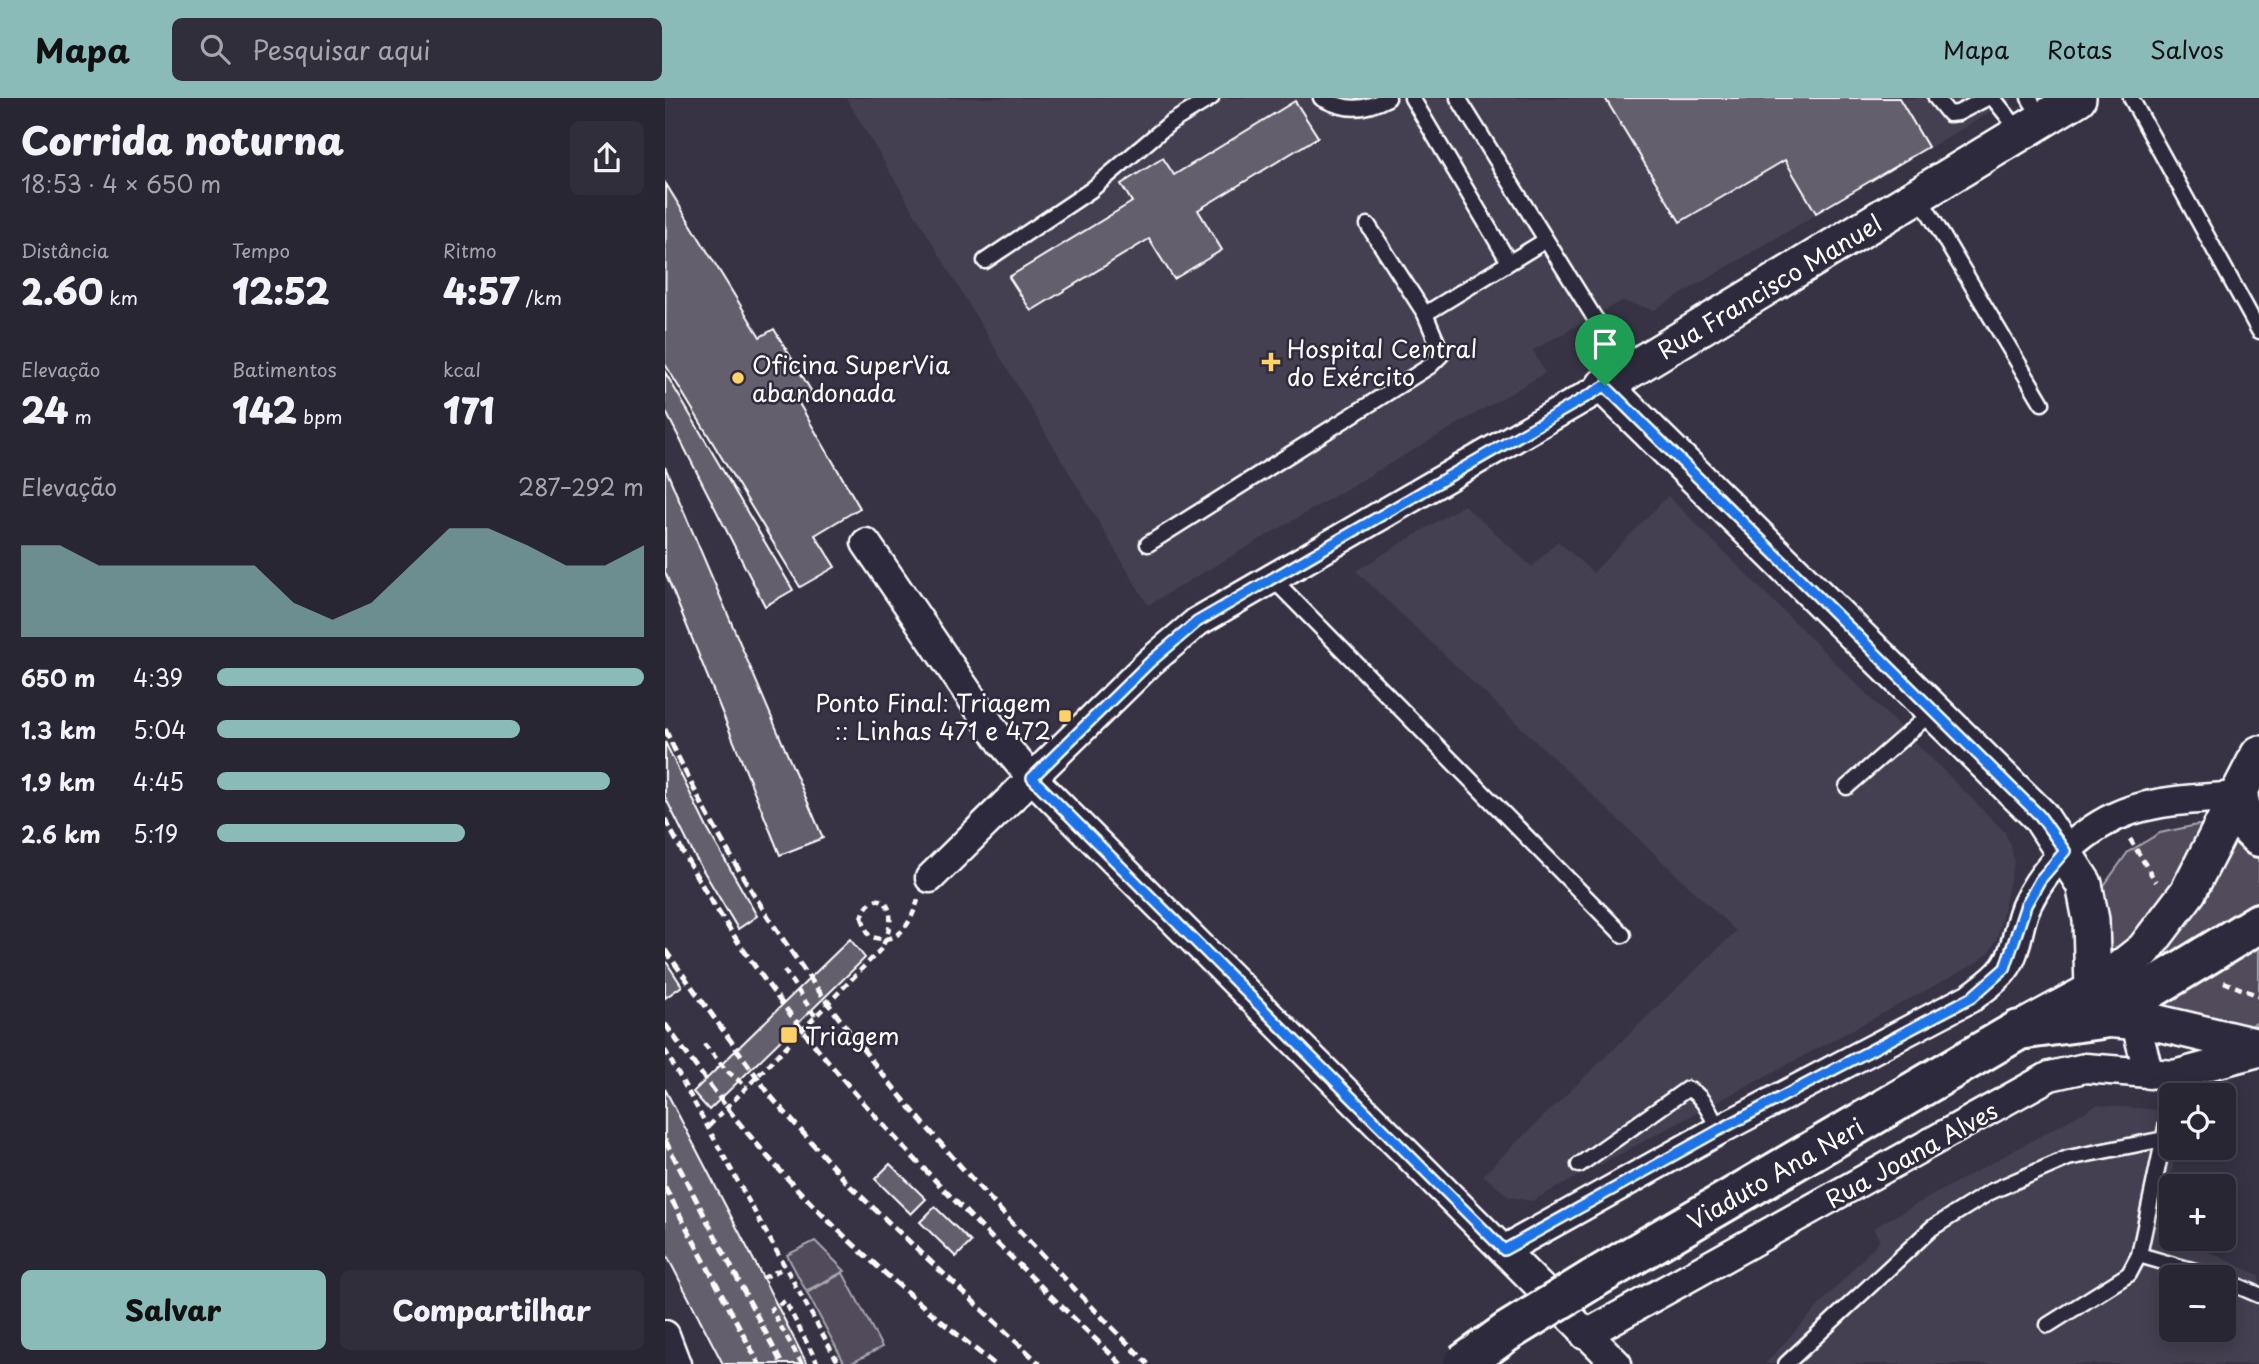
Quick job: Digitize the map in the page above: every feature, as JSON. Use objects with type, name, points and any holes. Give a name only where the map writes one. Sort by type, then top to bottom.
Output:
[{"type":"main road","points":[[2238,796],[2245,823],[2259,837]]},
{"type":"main road","points":[[2110,1010],[2259,923]]},
{"type":"main road","name":"Viaduto Ana Neri","points":[[1463,1364],[1507,1332],[1593,1279],[2019,1030],[2110,1010]]},
{"type":"street","name":"Rua Francisco Manuel","points":[[930,878],[1175,638],[1919,196],[2031,117],[2077,98]]},
{"type":"street","points":[[1618,376],[1933,711],[2040,816],[2084,884],[2091,920],[2090,968],[2110,1010],[2165,1083]]},
{"type":"street","points":[[866,543],[1003,744],[1032,778],[1504,1250],[1585,1335],[1617,1364]]},
{"type":"street","points":[[2110,1010],[2144,950],[2188,892],[2259,754]]},
{"type":"street","points":[[1504,1250],[1719,1130],[1980,990],[2005,968],[2026,905],[2040,880],[2065,851],[2131,810],[2168,802],[2238,796]]},
{"type":"street","points":[[2110,1010],[2259,1049]]},
{"type":"street","name":"Rua Joana Alves","points":[[2174,1083],[2259,1049]]},
{"type":"street","name":"Rua Joana Alves","points":[[1585,1335],[2050,1076],[2085,1068],[2159,1084]]},
{"type":"street","points":[[665,1335],[676,1364]]},
{"type":"lane","points":[[985,261],[1091,190],[1170,123],[1211,98]]},
{"type":"lane","points":[[1321,98],[1350,110],[1369,108],[1388,98]]},
{"type":"lane","points":[[1412,98],[1509,262]]},
{"type":"lane","points":[[1458,98],[1594,317],[1618,376]]},
{"type":"lane","points":[[1936,98],[1949,114],[1958,113],[1987,98]]},
{"type":"lane","points":[[1993,98],[2031,117]]},
{"type":"lane","points":[[2130,98],[2259,331]]},
{"type":"lane","points":[[1919,196],[2042,403]]},
{"type":"lane","points":[[1148,544],[1430,366],[1442,354],[1425,314],[1368,225]]},
{"type":"lane","points":[[1425,314],[1546,240]]},
{"type":"lane","points":[[1272,578],[1623,935]]},
{"type":"lane","points":[[1847,787],[1933,711]]},
{"type":"lane","points":[[1579,1165],[1687,1089],[1693,1091],[1719,1130]]},
{"type":"lane","points":[[1786,1364],[1933,1228],[1990,1192],[2068,1157],[2159,1140]]},
{"type":"lane","points":[[2049,1325],[2129,1274],[2139,1255],[2159,1160]]},
{"type":"lane","points":[[2139,1255],[2174,1265]]},
{"type":"lane","points":[[2236,1285],[2259,1295]]},
{"type":"path","points":[[709,1126],[881,949],[887,937],[892,913],[882,901],[868,904],[862,918],[869,936],[888,941],[909,925],[930,878]]},
{"type":"path","points":[[783,970],[815,1016]]},
{"type":"path","points":[[704,1044],[727,1071],[747,1087]]},
{"type":"path","points":[[665,1049],[839,1364]]},
{"type":"path","points":[[763,1278],[784,1268]]},
{"type":"path","points":[[802,1364],[771,1309],[785,1301],[818,1364]]},
{"type":"shaded area","name":"Hospital Central do Exército","points":[[846,98],[2014,98],[1654,310],[1622,301],[1533,350],[1545,373],[1148,605]]},
{"type":"shaded area","points":[[1668,496],[2003,830],[2011,845],[2014,862],[1997,938],[1989,953],[1973,965],[1532,1201],[1509,1197],[1483,1175],[1736,931],[1356,571],[1464,505],[1532,567],[1558,541],[1593,573]]},
{"type":"shaded area","points":[[2197,825],[2219,827],[2259,843],[2259,1022],[2225,1037],[2103,979],[2100,891],[2128,852],[2160,833]]},
{"type":"shaded area","points":[[2097,1105],[2159,1110],[2159,1160],[2174,1160],[2171,1174],[2159,1174],[2159,1251],[2207,1251],[2259,1275],[2259,1364],[1765,1364],[1880,1240],[1873,1228]]},
{"type":"shaded area","points":[[815,1241],[845,1271],[806,1291],[787,1255]]},
{"type":"shaded area","points":[[843,1273],[882,1347],[850,1364],[845,1364],[807,1293]]},
{"type":"building","points":[[1605,98],[1899,98],[1928,147],[1816,213],[1785,160],[1680,222]]},
{"type":"building","points":[[1295,101],[1318,137],[1198,210],[1222,250],[1174,279],[1149,239],[1031,311],[1009,277],[1132,202],[1121,184],[1163,158],[1174,175]]},
{"type":"building","name":"Oficina SuperVia abandonada","points":[[666,184],[760,337],[774,329],[812,392],[797,400],[860,508],[815,535],[835,567],[800,587],[665,364]]},
{"type":"building","points":[[665,372],[793,590],[765,606],[665,410]]},
{"type":"building","points":[[665,467],[823,838],[780,855],[665,572]]},
{"type":"building","points":[[665,742],[708,830],[757,916],[738,929],[694,855],[665,797]]},
{"type":"building","points":[[850,939],[865,958],[709,1110],[693,1092]]},
{"type":"building","points":[[665,960],[682,986],[665,998]]},
{"type":"building","points":[[665,1089],[807,1364],[723,1364],[665,1252]]},
{"type":"building","points":[[890,1164],[926,1199],[911,1214],[875,1179]]},
{"type":"building","points":[[935,1207],[971,1242],[956,1257],[920,1222]]},
{"type":"railway","points":[[665,729],[710,820],[761,906],[817,989],[941,1144],[1008,1219],[1148,1364]]},
{"type":"railway","points":[[665,819],[710,899],[760,973],[813,1043],[930,1175],[1121,1364]]},
{"type":"railway","points":[[665,950],[773,1099],[850,1186],[1040,1364]]},
{"type":"railway","points":[[665,1024],[744,1129],[810,1203],[900,1286],[994,1364]]},
{"type":"railway","points":[[665,1140],[782,1364]]},
{"type":"railway","points":[[665,1187],[759,1364]]},
{"type":"place","name":"Hospital Central do Exército","points":[[1271,362]]},
{"type":"place","name":"Oficina SuperVia abandonada","points":[[738,378]]},
{"type":"place","name":"Ponto Final: Triagem :: Linhas 471 e 472","points":[[1065,716]]},
{"type":"place","name":"Triagem","points":[[789,1035]]},
{"type":"route","points":[[1605,386],[2040,816],[2065,851],[2040,880],[2026,905],[2005,968],[1972,997],[1719,1130],[1504,1250],[1032,778],[1175,638],[1197,622],[1605,386]]}]
